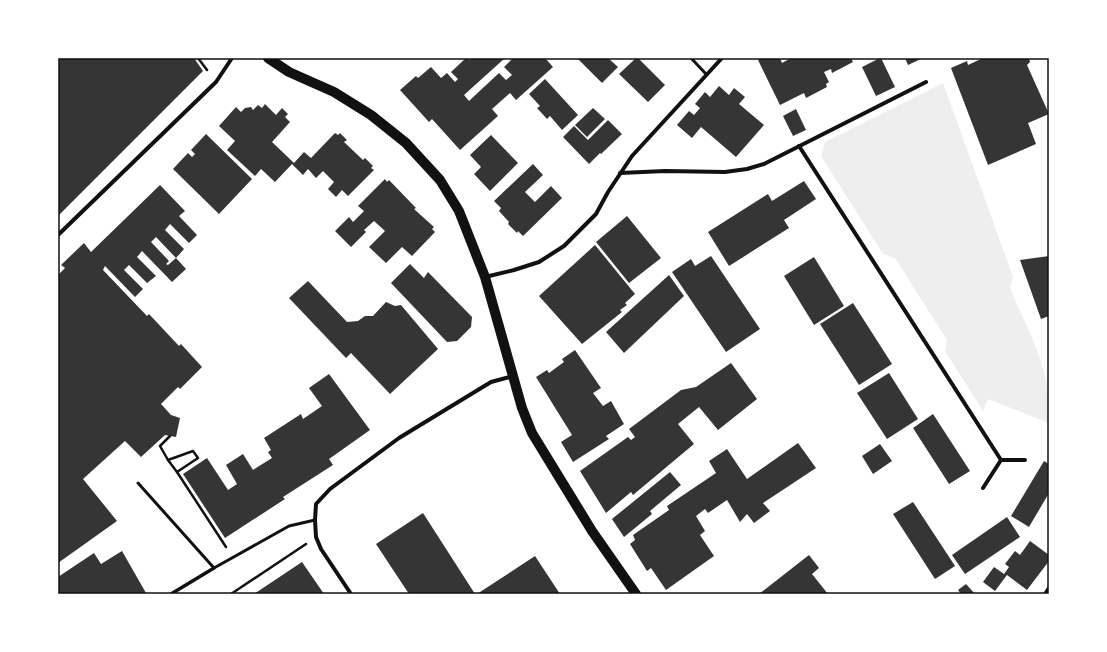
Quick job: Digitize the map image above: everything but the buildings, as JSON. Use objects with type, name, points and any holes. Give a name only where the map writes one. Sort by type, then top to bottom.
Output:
[{"type":"main road","points":[[268,58],[289,72],[334,92],[371,115],[406,143],[440,180],[459,211],[485,277],[522,408],[532,433],[592,531],[636,594]]},
{"type":"street","points":[[58,235],[216,82],[232,58]]},
{"type":"street","points":[[485,277],[539,262],[564,246],[596,214],[620,173],[632,156],[722,58]]},
{"type":"street","points":[[620,173],[665,171],[725,172],[748,169],[764,164],[926,82]]},
{"type":"street","points":[[799,146],[1001,460]]},
{"type":"street","points":[[351,594],[321,549],[316,537],[316,504],[330,489],[399,438],[491,382],[513,376]]},
{"type":"street","points":[[1001,460],[1025,460]]},
{"type":"street","points":[[983,488],[1001,460]]},
{"type":"street","points":[[171,594],[214,568]]},
{"type":"street","points":[[1045,594],[1049,588]]},
{"type":"lane","points":[[691,58],[706,74]]},
{"type":"lane","points":[[138,483],[214,568],[289,526],[315,520]]},
{"type":"path","points":[[170,436],[160,446],[232,558]]},
{"type":"path","points":[[168,460],[193,451],[198,458],[178,472]]},
{"type":"path","points":[[232,594],[316,537]]},
{"type":"shaded area","points":[[943,83],[1013,277],[1010,288],[1035,344],[1043,368],[1048,391],[1049,423],[988,399],[983,411],[945,351],[947,340],[895,258],[883,254],[821,156],[825,142]]}]
